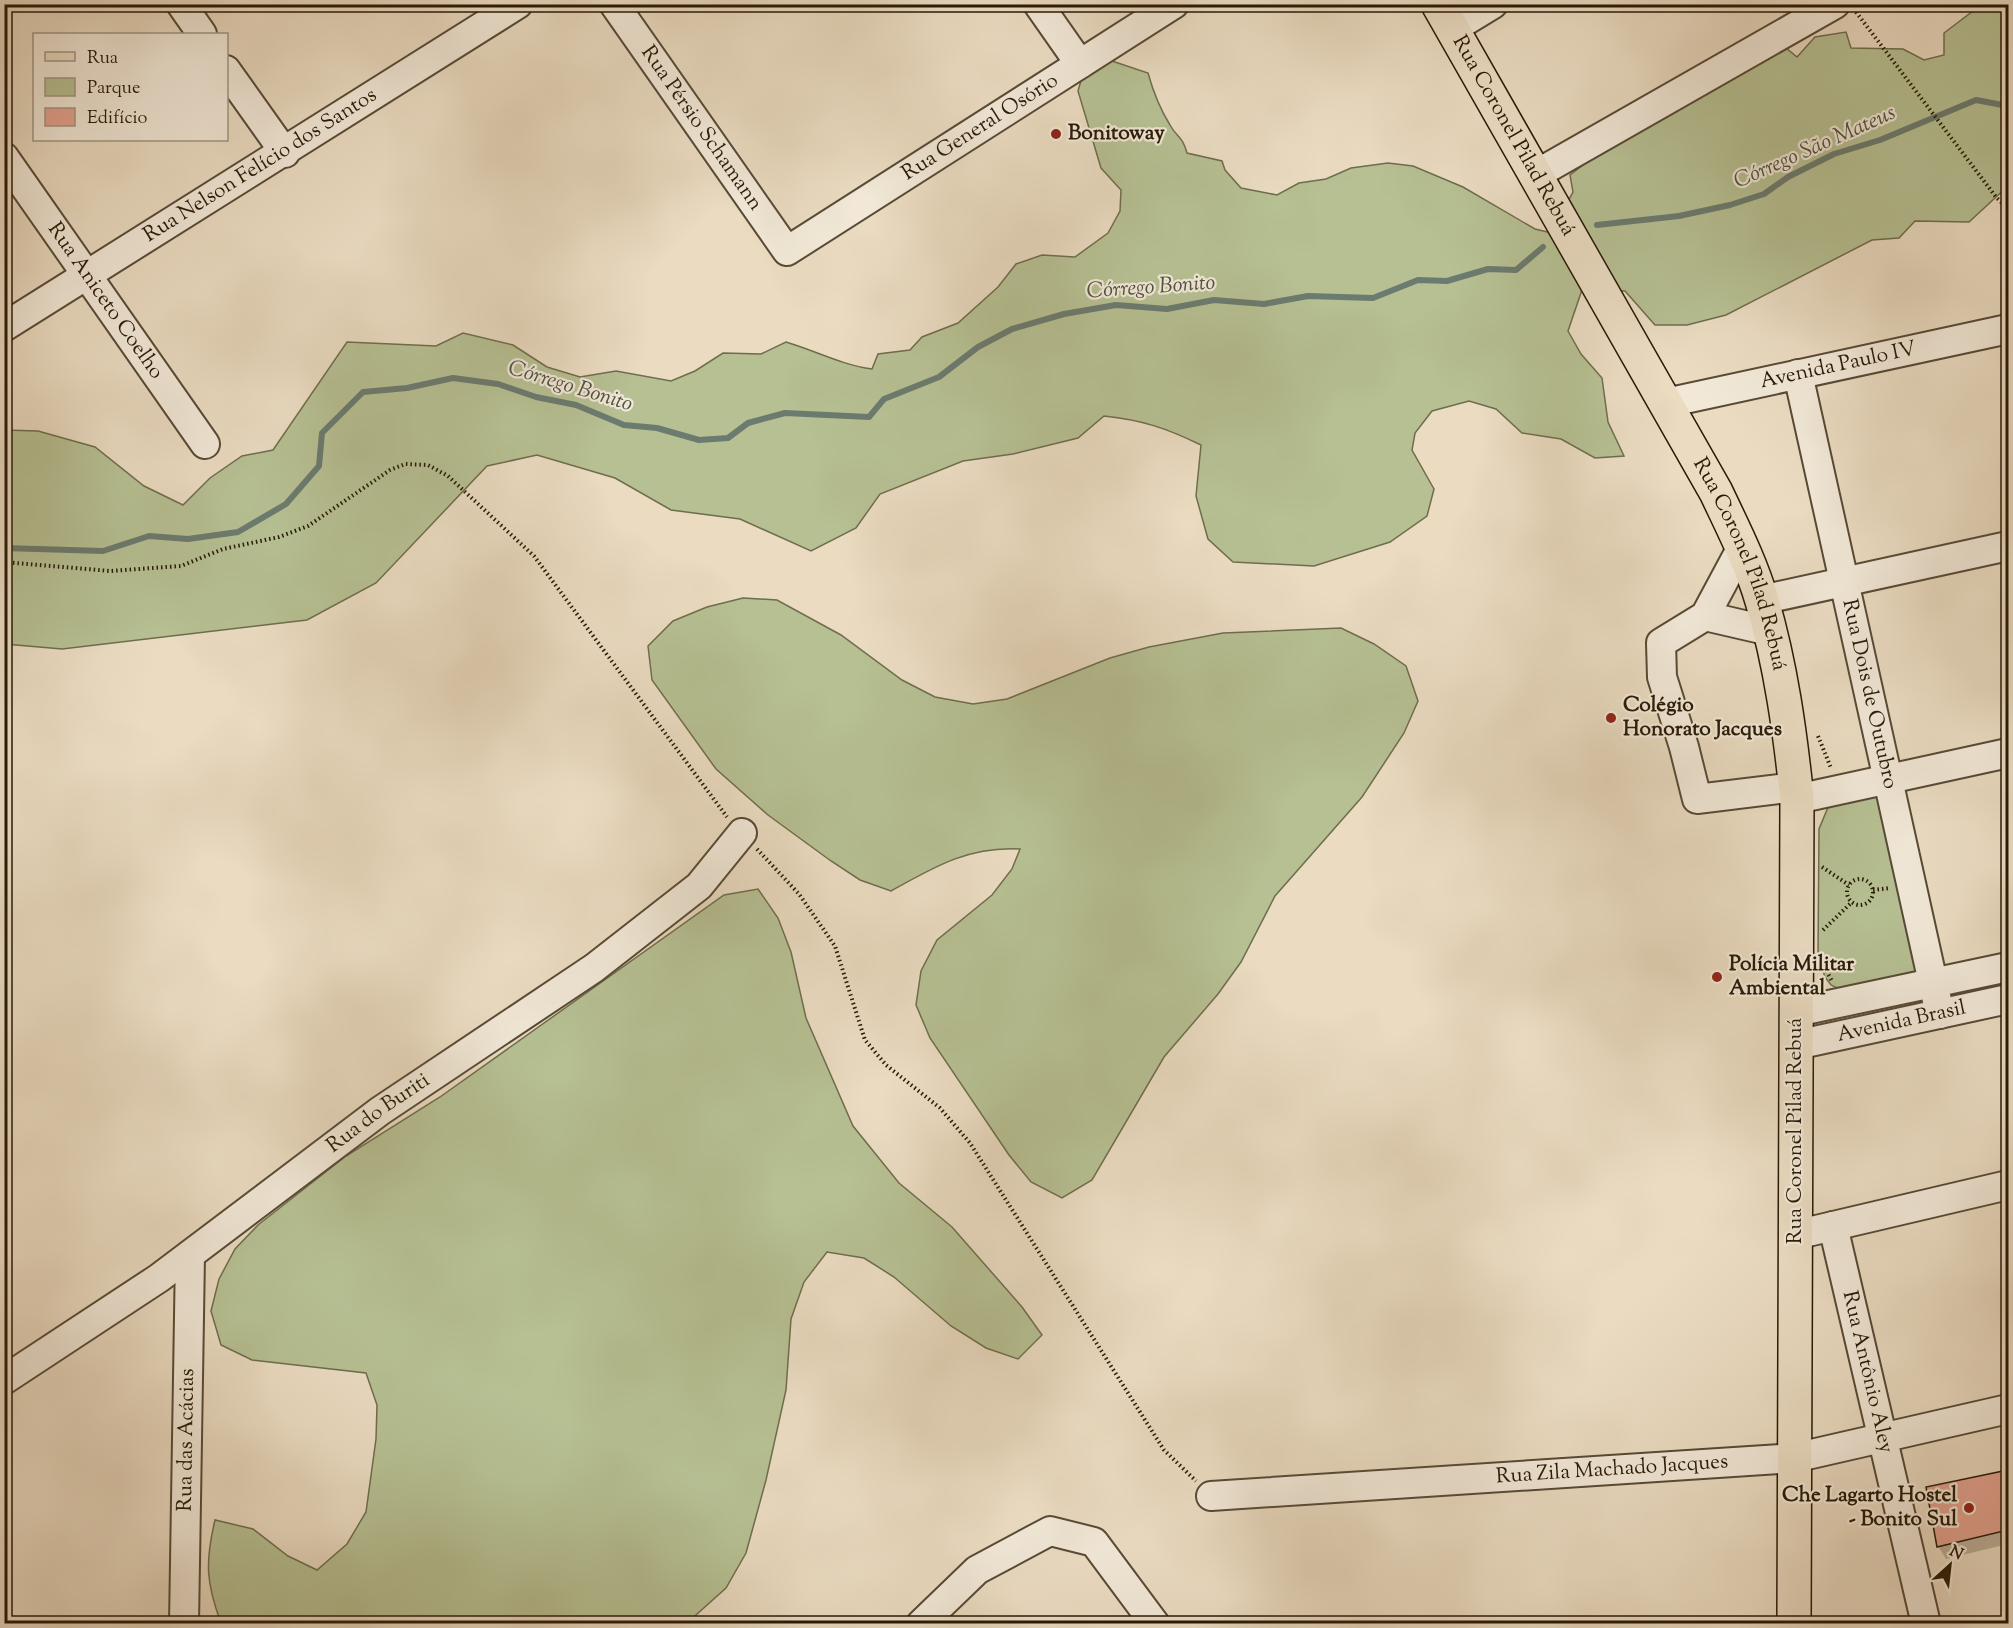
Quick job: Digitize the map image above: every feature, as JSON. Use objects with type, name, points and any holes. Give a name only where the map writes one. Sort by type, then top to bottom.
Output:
[{"type":"main road","name":"Rua Coronel Pilad Rebuá","points":[[1445,17],[1716,492],[1742,547],[1766,615],[1787,711],[1796,793],[1794,1458],[1788,1620]]},
{"type":"street","points":[[181,4],[201,33]]},
{"type":"street","name":"Rua Nelson Felício dos Santos","points":[[4,327],[88,277],[518,4]]},
{"type":"street","name":"Rua Pérsio Schamann","points":[[614,4],[787,251]]},
{"type":"street","points":[[1038,4],[1080,64]]},
{"type":"street","name":"Rua General Osório","points":[[787,251],[1174,4]]},
{"type":"street","points":[[1445,17],[1493,4]]},
{"type":"street","points":[[1535,175],[1835,4]]},
{"type":"street","points":[[228,73],[285,153]]},
{"type":"street","name":"Rua Aniceto Coelho","points":[[4,157],[205,444]]},
{"type":"street","name":"Avenida Paulo IV","points":[[1666,403],[2008,329]]},
{"type":"street","name":"Rua Dois de Outubro","points":[[1798,374],[1940,1014]]},
{"type":"street","points":[[2008,546],[1844,582],[1766,615],[1705,616],[1661,642],[1662,678],[1684,747],[1696,799],[1796,793],[1888,779],[2008,753]]},
{"type":"street","points":[[1705,616],[1742,547]]},
{"type":"street","name":"Rua do Buriti","points":[[4,1380],[190,1255],[380,1111],[594,968],[699,886],[742,833]]},
{"type":"street","name":"Avenida Brasil","points":[[1796,1012],[2008,967]]},
{"type":"street","name":"Avenida Brasil","points":[[1796,1045],[2008,999]]},
{"type":"street","points":[[1795,1235],[2008,1185]]},
{"type":"street","name":"Rua Antônio Aley","points":[[1833,1226],[1926,1623]]},
{"type":"street","name":"Rua das Acácias","points":[[184,1623],[190,1255]]},
{"type":"street","name":"Rua Zila Machado Jacques","points":[[1211,1496],[1794,1458],[2008,1409]]},
{"type":"street","points":[[921,1623],[977,1570],[1050,1531],[1094,1542],[1155,1623]]},
{"type":"path","points":[[1850,4],[1924,105],[1957,144],[1996,197],[2008,208]]},
{"type":"path","points":[[4,562],[110,571],[181,566],[224,549],[279,537],[308,526],[390,470],[405,464],[428,465],[448,476],[534,556],[742,833],[799,894],[834,946],[865,1041],[886,1065],[940,1108],[970,1143],[1164,1450],[1211,1496]]},
{"type":"path","points":[[1821,867],[1849,885]]},
{"type":"path","points":[[1861,879],[1870,883],[1873,897],[1866,904],[1852,902],[1847,894],[1849,885],[1861,879]]},
{"type":"path","points":[[1873,890],[1899,887]]},
{"type":"path","points":[[1822,930],[1852,902]]},
{"type":"path","points":[[1822,962],[1834,984]]},
{"type":"green space","points":[[1981,5],[2008,5],[2008,186],[1969,222],[1915,221],[1899,238],[1872,240],[1726,315],[1687,325],[1655,325],[1625,291],[1605,290],[1563,210],[1573,192],[1570,175],[1610,144],[1767,49],[1786,48],[1797,57],[1815,37],[1846,32],[1851,48],[1903,49],[1924,60],[1944,55],[1944,33]]},
{"type":"green space","points":[[1109,60],[1148,73],[1163,113],[1187,153],[1222,161],[1225,170],[1241,188],[1277,195],[1299,183],[1326,179],[1351,168],[1388,163],[1413,166],[1463,187],[1535,229],[1564,236],[1586,278],[1568,331],[1581,354],[1602,378],[1608,422],[1624,456],[1595,458],[1561,439],[1522,433],[1496,409],[1469,401],[1432,411],[1415,433],[1412,450],[1434,489],[1427,516],[1390,542],[1314,566],[1233,562],[1208,539],[1196,496],[1201,445],[1154,426],[1104,416],[1078,438],[1013,454],[963,461],[880,494],[856,528],[811,551],[740,519],[671,510],[615,478],[537,455],[487,466],[376,583],[307,620],[62,649],[5,644],[4,430],[38,431],[95,447],[144,486],[183,505],[210,478],[242,456],[273,450],[347,342],[436,346],[463,333],[513,345],[547,367],[580,377],[616,371],[671,381],[695,371],[723,353],[761,354],[786,342],[840,361],[872,369],[878,354],[910,350],[922,337],[958,323],[998,287],[1016,264],[1042,255],[1075,257],[1108,233],[1120,211],[1121,190],[1101,168],[1078,91],[1082,77]]},
{"type":"green space","points":[[743,598],[777,600],[841,635],[902,680],[935,697],[973,704],[1007,699],[1110,658],[1149,647],[1223,633],[1341,628],[1374,644],[1406,666],[1418,701],[1404,733],[1362,797],[1275,896],[1241,962],[1218,994],[1164,1057],[1092,1180],[1062,1198],[1031,1182],[1009,1155],[930,1038],[916,1005],[921,971],[937,940],[992,895],[1012,869],[1020,849],[984,851],[952,860],[891,891],[860,880],[831,861],[768,815],[716,769],[652,680],[648,646],[673,621],[707,607]]},
{"type":"green space","points":[[1883,793],[1923,975],[1843,991],[1831,985],[1825,977],[1818,956],[1819,829],[1829,805]]},
{"type":"green space","points":[[758,889],[778,918],[791,952],[806,1018],[853,1126],[899,1183],[952,1227],[1022,1307],[1042,1335],[1018,1359],[986,1348],[951,1326],[894,1277],[864,1258],[827,1252],[804,1282],[791,1319],[786,1390],[766,1480],[746,1553],[726,1588],[687,1623],[221,1623],[212,1596],[209,1572],[215,1520],[253,1529],[288,1556],[317,1570],[347,1544],[366,1512],[376,1439],[377,1405],[366,1373],[252,1360],[221,1345],[211,1311],[219,1279],[235,1249],[258,1225],[346,1156],[440,1097],[724,895]]},
{"type":"building","name":"Che Lagarto Hostel - Bonito Sul","points":[[2008,1470],[2008,1530],[1937,1547],[1926,1487]]},
{"type":"waterway","name":"Córrego São Mateus","points":[[1597,225],[1679,216],[1730,205],[1764,194],[1788,177],[1834,154],[1880,140],[1976,100],[2008,106]]},
{"type":"waterway","name":"Córrego Bonito","points":[[4,548],[103,551],[149,536],[188,539],[238,532],[286,504],[319,466],[322,433],[363,392],[407,388],[453,378],[498,384],[536,397],[576,405],[624,425],[657,428],[699,440],[728,438],[748,423],[785,413],[869,417],[884,399],[939,377],[978,347],[1012,329],[1064,314],[1116,305],[1167,309],[1214,300],[1264,304],[1308,296],[1373,298],[1418,280],[1447,281],[1488,269],[1516,270],[1543,247]]},
{"type":"place","name":"Bonitoway","points":[[1056,134]]},
{"type":"place","name":"Colégio Honorato Jacques","points":[[1611,718]]},
{"type":"place","name":"Polícia Militar Ambiental","points":[[1717,977]]},
{"type":"place","name":"Che Lagarto Hostel - Bonito Sul","points":[[1969,1508]]}]
